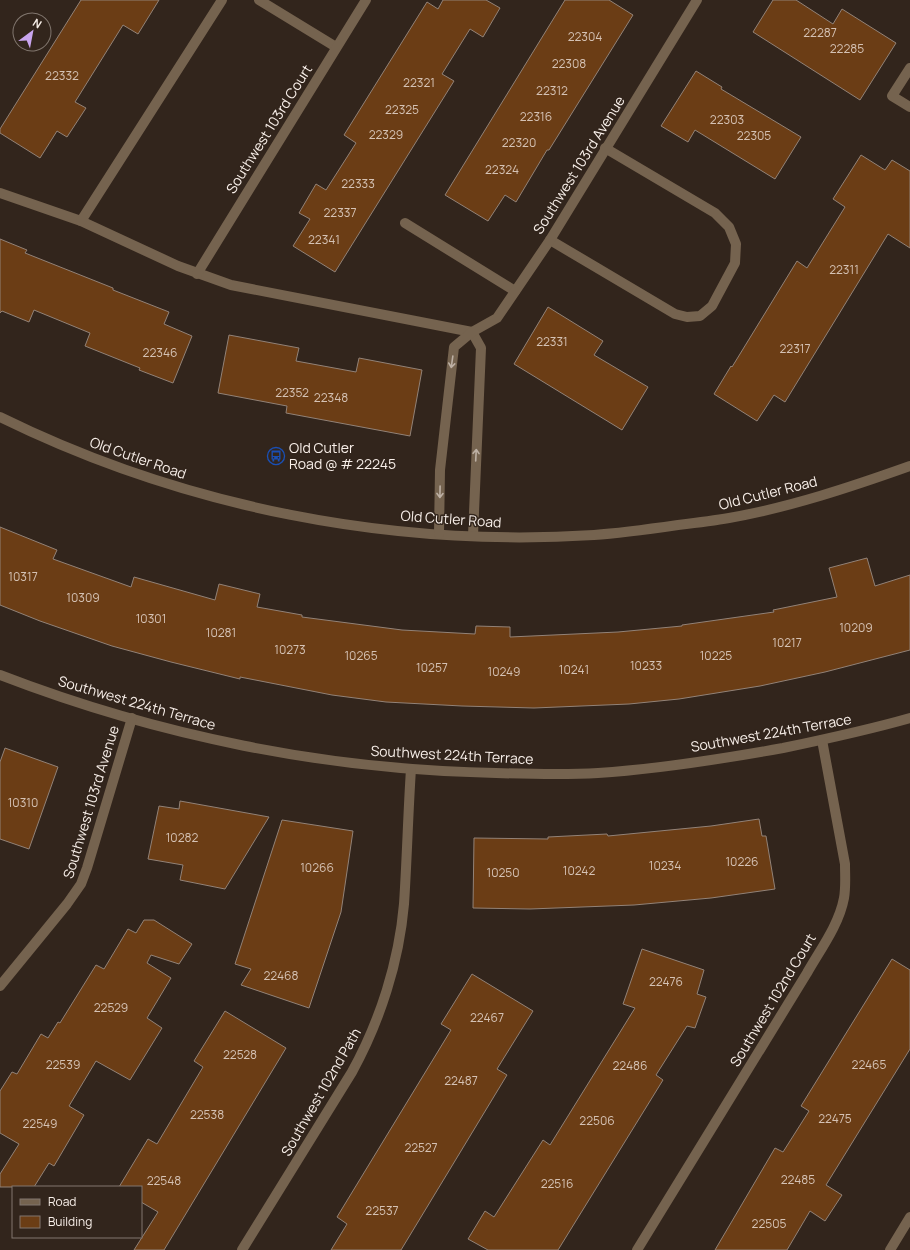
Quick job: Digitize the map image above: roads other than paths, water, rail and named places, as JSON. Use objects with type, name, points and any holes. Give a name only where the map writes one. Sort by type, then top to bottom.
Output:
[{"type":"street","points":[[81,221],[222,0]]},
{"type":"street","points":[[259,0],[336,47]]},
{"type":"street","name":"Southwest 103rd Court","points":[[197,274],[366,0]]},
{"type":"street","name":"Southwest 103rd Avenue","points":[[439,534],[440,470],[454,347],[472,332],[497,318],[550,240],[697,0]]},
{"type":"street","points":[[910,68],[892,96],[910,107]]},
{"type":"street","points":[[550,240],[675,314],[688,317],[700,316],[712,306],[735,262],[736,244],[729,227],[715,213],[605,148]]},
{"type":"street","points":[[0,193],[81,221],[197,274],[231,285],[472,332],[481,348],[473,536]]},
{"type":"street","points":[[405,223],[515,291]]},
{"type":"street","name":"Old Cutler Road","points":[[0,418],[92,457],[182,489],[212,497],[295,516],[347,524],[413,532],[473,536],[510,537],[595,535],[708,522],[738,517],[804,500],[910,466]]},
{"type":"street","name":"Southwest 224th Terrace","points":[[0,675],[80,703],[132,718],[257,749],[334,761],[411,769],[500,773],[599,773],[708,760],[822,740],[910,718]]},
{"type":"street","name":"Southwest 103rd Avenue","points":[[0,986],[59,915],[81,884],[132,718]]},
{"type":"street","name":"Southwest 102nd Court","points":[[637,1250],[810,967],[834,926],[840,912],[844,900],[846,882],[845,864],[822,740]]},
{"type":"street","name":"Southwest 102nd Path","points":[[242,1250],[352,1072],[376,1023],[389,980],[400,931],[404,904],[411,769]]},
{"type":"street","points":[[890,1250],[910,1219]]},
{"type":"place","name":"Old Cutler Road @ # 22245","points":[[276,456]]}]
